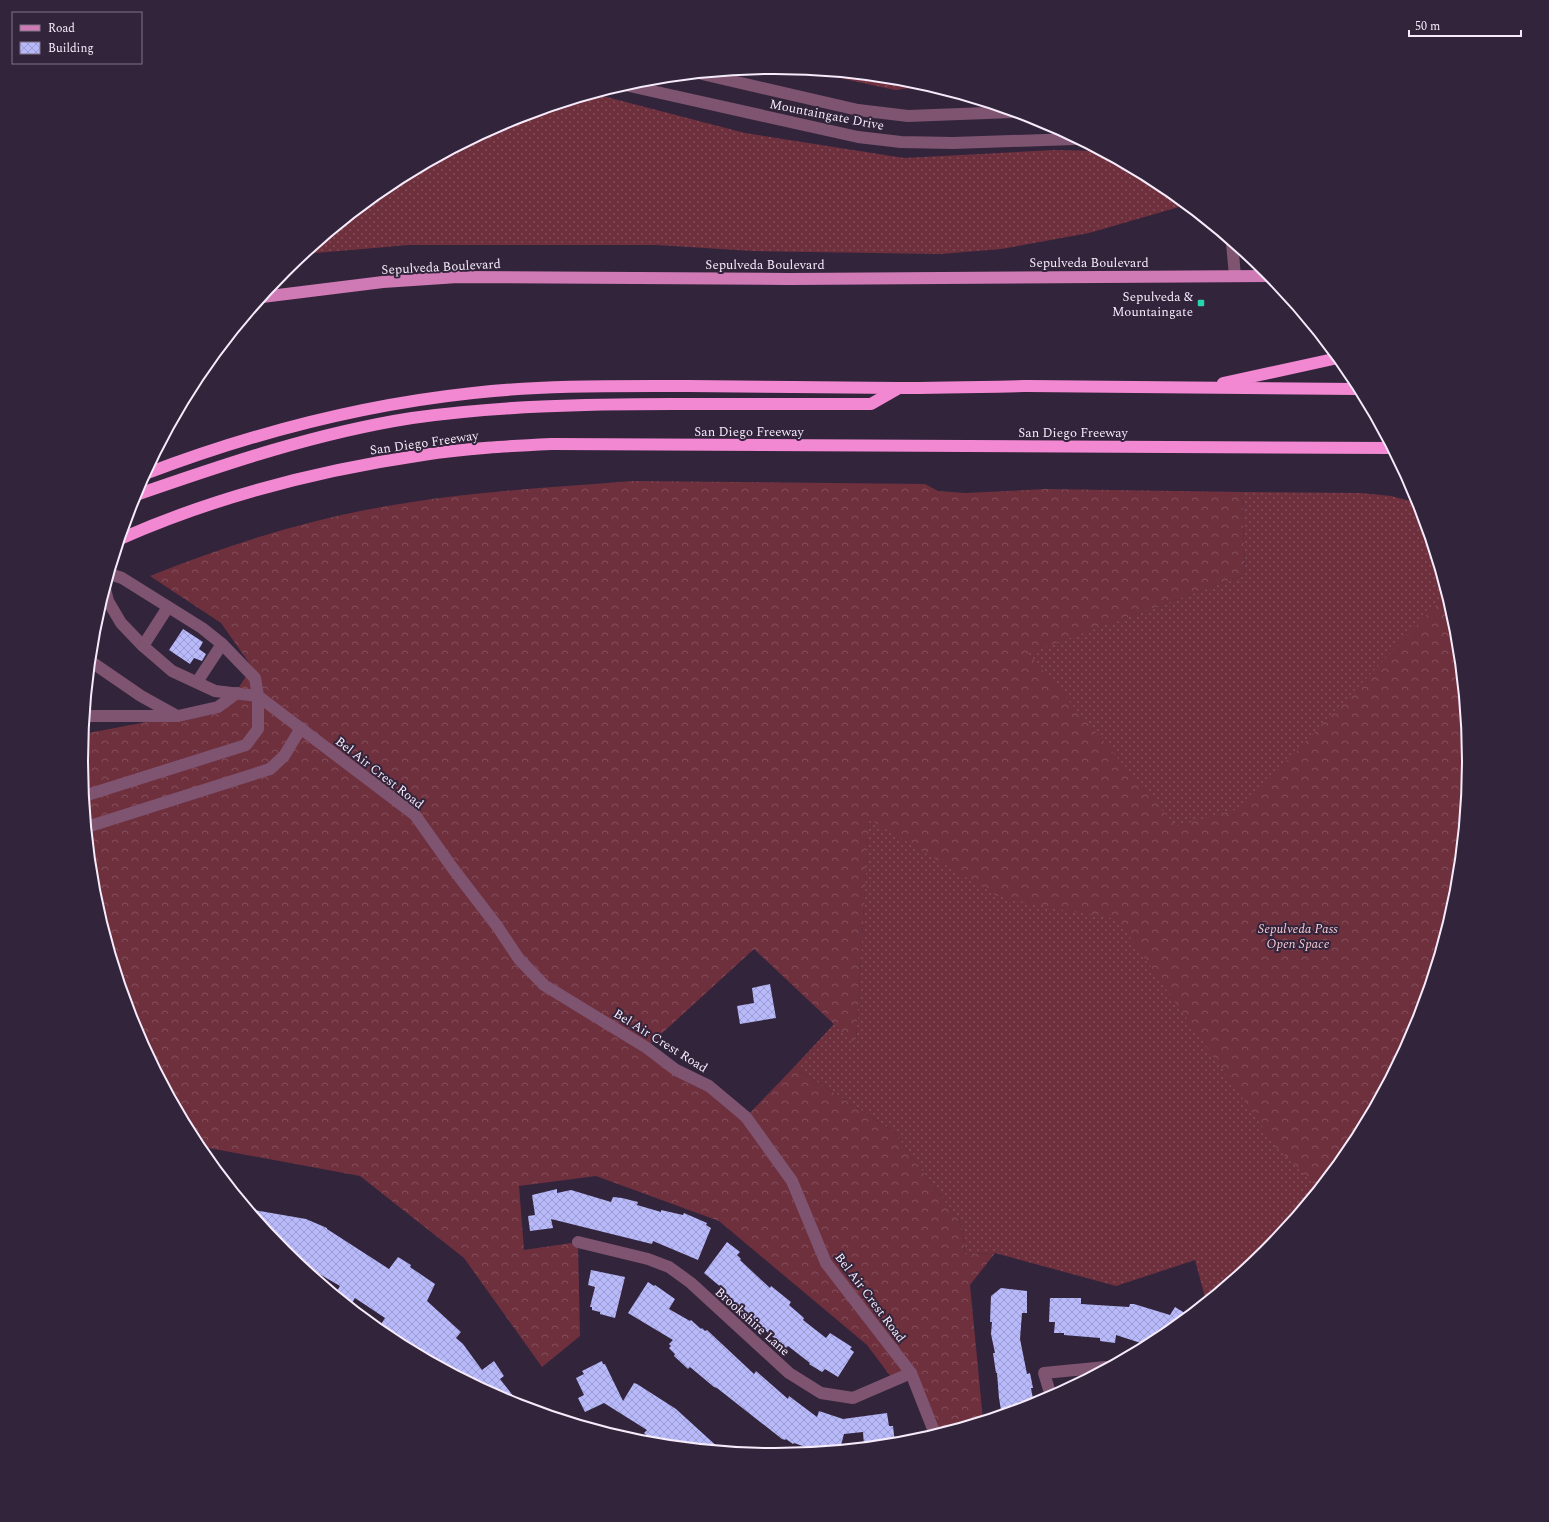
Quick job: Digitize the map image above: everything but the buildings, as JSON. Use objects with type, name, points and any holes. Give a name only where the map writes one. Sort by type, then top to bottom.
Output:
[{"type":"highway","points":[[1203,388],[1332,359]]},
{"type":"highway","points":[[152,472],[215,448],[315,420],[414,401],[472,393],[565,387],[634,386],[900,388],[1020,386],[1352,390]]},
{"type":"highway","points":[[142,493],[245,457],[333,433],[411,419],[476,410],[562,405],[871,404],[900,388]]},
{"type":"highway","name":"San Diego Freeway","points":[[125,537],[226,499],[300,478],[424,454],[487,448],[553,444],[1386,448]]},
{"type":"main road","name":"Sepulveda Boulevard","points":[[269,296],[360,285],[458,277],[790,279],[1261,276]]},
{"type":"street","name":"Mountaingate Drive","points":[[714,77],[858,110],[908,116],[1001,112]]},
{"type":"street","name":"Mountaingate Drive","points":[[637,88],[858,137],[901,142],[953,143],[1064,138]]},
{"type":"street","points":[[1233,249],[1235,276]]},
{"type":"street","points":[[89,795],[246,745],[258,729],[258,696],[255,678],[222,644],[202,628],[122,578],[113,575]]},
{"type":"street","name":"Bel Air Crest Road","points":[[107,599],[121,623],[143,646],[172,671],[215,691],[258,696],[415,815],[519,959],[544,985],[646,1048],[676,1070],[709,1086],[746,1117],[792,1181],[826,1263],[911,1373],[933,1429]]},
{"type":"street","points":[[143,646],[168,607]]},
{"type":"street","points":[[197,682],[222,644]]},
{"type":"street","points":[[94,664],[141,696],[178,716]]},
{"type":"street","points":[[89,716],[178,716],[218,707],[237,693]]},
{"type":"street","points":[[91,826],[270,769],[284,756],[300,728]]},
{"type":"street","name":"Brookshire Lane","points":[[578,1242],[648,1259],[669,1267],[691,1284],[790,1373],[821,1393],[852,1398],[911,1373]]},
{"type":"street","points":[[1050,1390],[1044,1373],[1095,1368]]},
{"type":"green space","points":[[833,77],[912,88],[895,90]]},
{"type":"green space","points":[[602,96],[745,133],[904,158],[1055,150],[1089,151],[1118,166],[1179,206],[1089,233],[1001,249],[940,254],[753,251],[657,245],[409,245],[312,253],[356,216],[431,166],[512,126],[554,110]]},
{"type":"green space","name":"Sepulveda Pass Open Space","points":[[632,481],[925,484],[938,491],[965,493],[1046,489],[1242,492],[1245,575],[1028,653],[1176,826],[1242,808],[1442,599],[1456,671],[1462,761],[1456,851],[1448,895],[1438,939],[1425,982],[1391,1065],[1346,1143],[1315,1185],[1278,1149],[1117,919],[1051,908],[997,896],[869,819],[856,1045],[754,949],[647,1047],[746,1117],[794,1067],[893,1131],[962,1225],[965,1254],[995,1253],[970,1285],[983,1416],[932,1430],[911,1374],[894,1381],[867,1345],[719,1221],[596,1176],[519,1186],[524,1250],[578,1242],[580,1336],[542,1367],[464,1258],[360,1176],[207,1148],[158,1065],[124,982],[111,939],[93,851],[89,806],[89,733],[226,707],[252,667],[221,623],[150,576],[212,552],[276,532],[340,515],[462,495]]},
{"type":"green space","name":"Sepulveda Pass Open Space","points":[[1242,492],[1361,493],[1391,496],[1410,501],[1425,540],[1438,583],[1456,671],[1462,761],[1456,851],[1448,895],[1438,939],[1425,982],[1409,1024],[1391,1065],[1369,1105],[1346,1143],[1320,1179],[1291,1214],[1260,1247],[1205,1296],[1195,1260],[1116,1286],[995,1253],[965,1254],[962,1225],[893,1131],[794,1067],[834,1024],[856,1044],[875,707],[1245,575]]},
{"type":"place","name":"Sepulveda & Mountaingate","points":[[1201,303]]}]
